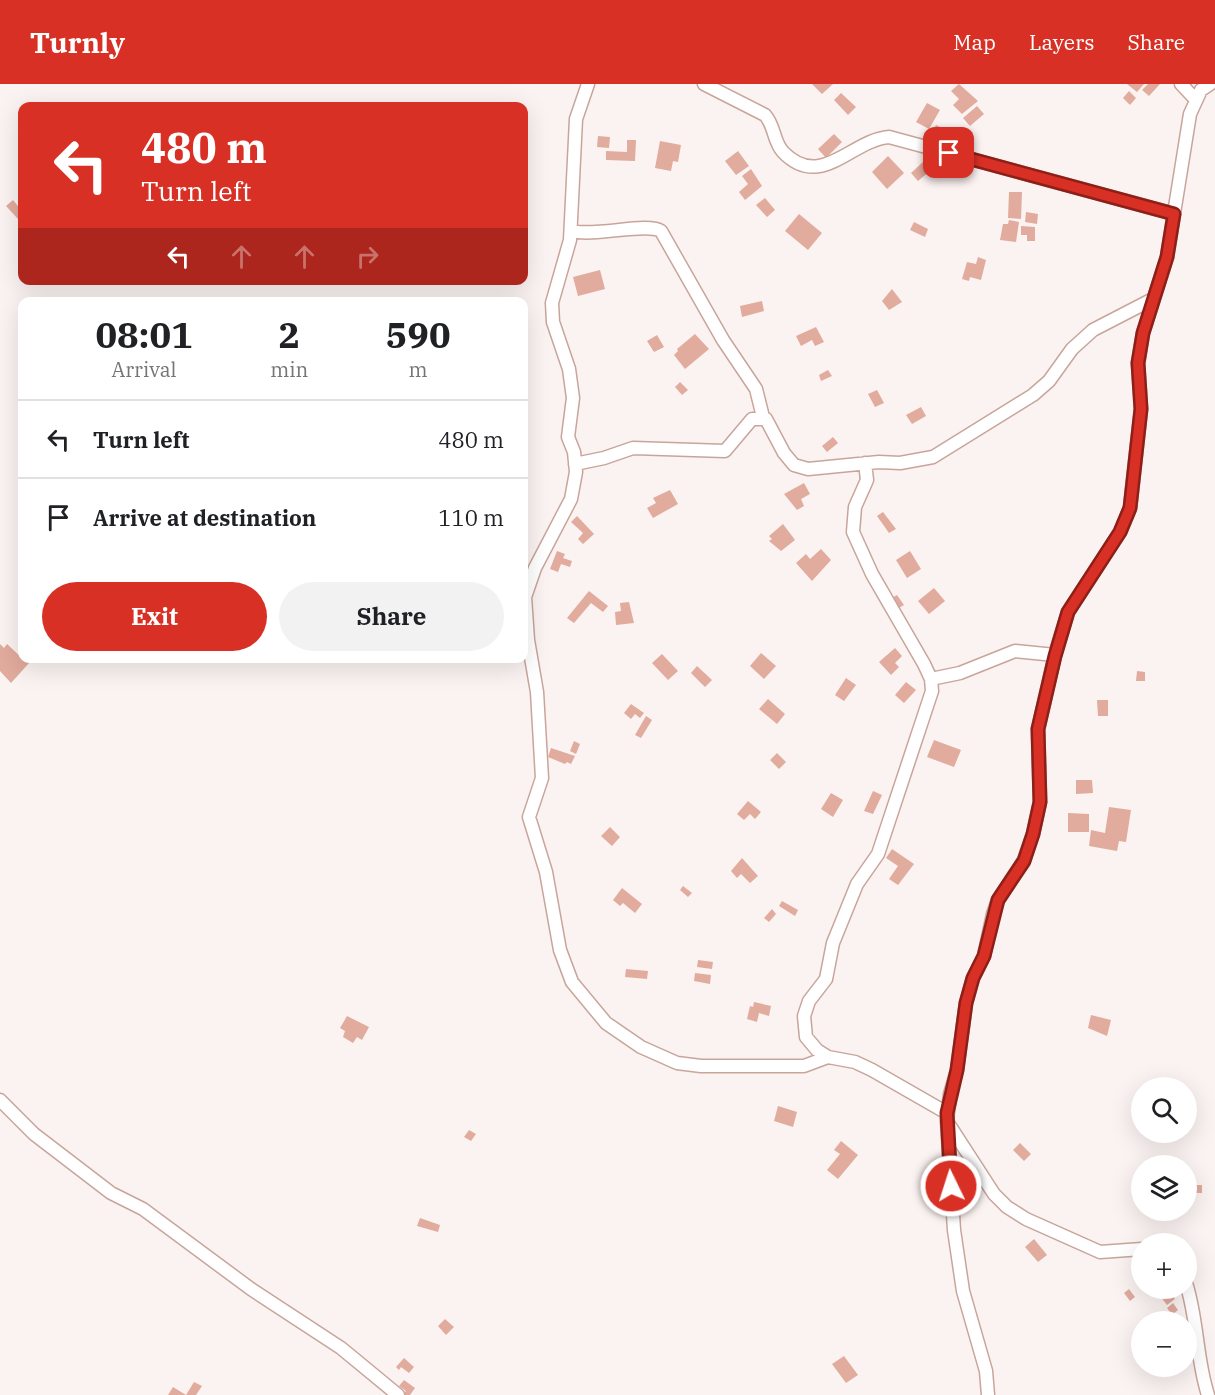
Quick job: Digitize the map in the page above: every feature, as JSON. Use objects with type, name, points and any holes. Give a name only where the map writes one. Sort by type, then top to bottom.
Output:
[{"type":"street","points":[[528,588],[535,568],[571,499],[575,464],[568,438],[573,398],[569,369],[553,322],[552,303],[571,231],[576,119],[588,84]]},
{"type":"street","points":[[704,84],[765,115],[770,121],[778,147],[802,166],[826,165],[877,138],[889,137],[1174,214]]},
{"type":"street","points":[[1181,84],[1195,99]]},
{"type":"street","points":[[988,1395],[986,1371],[963,1291],[954,1230],[947,1117],[957,1070],[966,1003],[973,978],[984,956],[998,900],[1024,861],[1033,834],[1040,802],[1038,729],[1068,612],[1120,532],[1130,508],[1141,409],[1138,363],[1143,333],[1167,257],[1190,114],[1201,90],[1210,84]]},
{"type":"street","points":[[571,231],[585,235],[638,228],[661,231],[723,340],[756,389],[763,417],[783,453],[794,465],[808,469],[865,463],[917,461],[933,457],[963,441],[1041,388],[1072,350],[1093,330],[1154,299]]},
{"type":"street","points":[[575,464],[604,458],[633,447],[725,452],[752,418],[763,417]]},
{"type":"street","points":[[865,463],[867,480],[855,507],[853,532],[872,574],[931,679],[932,691],[878,854],[857,884],[843,914],[826,979],[806,1007],[806,1037],[817,1050],[828,1056],[855,1062],[872,1070],[947,1117],[994,1194],[1007,1207],[1026,1219],[1100,1252],[1131,1250]]},
{"type":"street","points":[[528,640],[537,692],[542,764],[540,789],[529,817],[546,872],[564,965],[572,982],[606,1023],[641,1047],[677,1063],[701,1066],[804,1066],[828,1056]]},
{"type":"street","points":[[931,679],[960,673],[1015,651],[1055,656]]},
{"type":"street","points":[[0,1100],[34,1134],[111,1192],[143,1209],[251,1289],[341,1348],[398,1395]]},
{"type":"street","points":[[1192,1299],[1201,1375],[1208,1395]]},
{"type":"building","points":[[812,84],[833,84],[822,94]]},
{"type":"building","points":[[959,84],[978,101],[962,114],[953,105],[959,99],[951,91]]},
{"type":"building","points":[[1127,84],[1144,84],[1137,92]]},
{"type":"building","points":[[1148,84],[1160,84],[1149,96],[1142,90]]},
{"type":"building","points":[[1129,91],[1136,98],[1130,105],[1123,98]]},
{"type":"building","points":[[841,93],[856,107],[848,115],[834,100]]},
{"type":"building","points":[[927,103],[940,110],[929,129],[916,122]]},
{"type":"building","points":[[977,106],[984,114],[970,126],[963,118]]},
{"type":"building","points":[[936,125],[946,130],[942,140],[931,134]]},
{"type":"building","points":[[834,134],[842,142],[826,158],[818,149]]},
{"type":"building","points":[[598,136],[610,137],[609,148],[597,147]]},
{"type":"building","points":[[627,140],[636,140],[635,161],[606,160],[606,151],[627,152]]},
{"type":"building","points":[[660,141],[681,145],[678,162],[673,161],[671,171],[655,168]]},
{"type":"building","points":[[738,151],[749,166],[736,175],[725,161]]},
{"type":"building","points":[[888,156],[904,173],[887,189],[872,172]]},
{"type":"building","points":[[924,161],[932,169],[918,181],[911,173]]},
{"type":"building","points":[[751,169],[762,186],[745,200],[739,192],[748,184],[742,176]]},
{"type":"building","points":[[1009,192],[1022,192],[1021,219],[1008,218]]},
{"type":"building","points":[[765,198],[775,210],[767,217],[756,205]]},
{"type":"building","points":[[13,200],[18,206],[18,219],[6,206]]},
{"type":"building","points":[[1026,212],[1038,214],[1037,224],[1025,222]]},
{"type":"building","points":[[799,214],[822,233],[808,250],[785,231]]},
{"type":"building","points":[[1009,220],[1019,222],[1016,242],[1000,240],[1003,224],[1008,224]]},
{"type":"building","points":[[914,222],[928,229],[925,237],[910,230]]},
{"type":"building","points":[[1021,226],[1035,227],[1035,241],[1027,241],[1027,235],[1021,235]]},
{"type":"building","points":[[978,257],[986,260],[981,280],[970,277],[969,281],[962,279],[967,262],[976,264]]},
{"type":"building","points":[[600,270],[605,289],[578,296],[573,277]]},
{"type":"building","points":[[892,289],[902,302],[889,310],[882,301]]},
{"type":"building","points":[[762,301],[764,311],[742,317],[740,306]]},
{"type":"building","points":[[816,327],[824,342],[815,346],[812,340],[801,346],[796,336]]},
{"type":"building","points":[[695,334],[709,349],[685,369],[674,355],[677,349]]},
{"type":"building","points":[[657,335],[664,347],[654,352],[647,341]]},
{"type":"building","points":[[828,370],[832,376],[821,381],[819,375]]},
{"type":"building","points":[[680,382],[688,390],[682,395],[675,387]]},
{"type":"building","points":[[877,390],[884,403],[875,407],[868,394]]},
{"type":"building","points":[[921,407],[926,416],[912,424],[906,415]]},
{"type":"building","points":[[833,437],[838,443],[827,452],[822,446]]},
{"type":"building","points":[[804,483],[810,494],[801,499],[804,506],[797,510],[784,494]]},
{"type":"building","points":[[670,490],[678,504],[653,518],[647,508],[656,503],[653,498]]},
{"type":"building","points":[[883,512],[896,529],[889,533],[877,516]]},
{"type":"building","points":[[577,516],[594,534],[583,544],[578,539],[583,533],[571,522]]},
{"type":"building","points":[[783,524],[795,540],[781,551],[769,541],[772,539],[769,536]]},
{"type":"building","points":[[821,549],[831,560],[812,581],[796,563],[806,554],[810,559]]},
{"type":"building","points":[[557,551],[565,554],[563,558],[572,561],[570,567],[561,564],[558,572],[550,569]]},
{"type":"building","points":[[910,551],[921,569],[907,578],[896,560]]},
{"type":"building","points":[[934,588],[945,601],[929,614],[918,601]]},
{"type":"building","points":[[589,591],[608,606],[603,612],[591,603],[574,623],[567,618]]},
{"type":"building","points":[[897,595],[904,605],[894,611],[888,600]]},
{"type":"building","points":[[629,602],[634,623],[616,625],[615,612],[621,611],[620,603]]},
{"type":"building","points":[[0,644],[4,648],[7,644],[18,654],[18,663],[29,663],[11,683],[0,671]]},
{"type":"building","points":[[895,648],[902,656],[895,663],[899,667],[891,675],[879,662]]},
{"type":"building","points":[[761,653],[776,666],[764,679],[750,666]]},
{"type":"building","points":[[662,654],[678,671],[668,680],[652,663]]},
{"type":"building","points":[[697,666],[712,680],[705,687],[691,673]]},
{"type":"building","points":[[1137,671],[1145,672],[1145,681],[1136,681]]},
{"type":"building","points":[[846,678],[856,685],[844,701],[835,695]]},
{"type":"building","points":[[906,682],[916,690],[904,703],[895,695]]},
{"type":"building","points":[[768,699],[785,714],[777,724],[759,709]]},
{"type":"building","points":[[1097,700],[1108,700],[1108,716],[1098,716]]},
{"type":"building","points":[[631,704],[644,713],[640,718],[635,714],[631,719],[624,713]]},
{"type":"building","points":[[646,716],[652,720],[641,738],[635,735]]},
{"type":"building","points":[[934,740],[961,750],[954,767],[927,757]]},
{"type":"building","points":[[574,741],[580,744],[576,754],[570,751]]},
{"type":"building","points":[[551,748],[575,756],[571,764],[548,757]]},
{"type":"building","points":[[777,753],[786,762],[779,769],[770,760]]},
{"type":"building","points":[[1076,780],[1092,780],[1093,793],[1076,794]]},
{"type":"building","points":[[873,791],[882,795],[873,814],[864,811]]},
{"type":"building","points":[[831,793],[843,800],[833,817],[821,809]]},
{"type":"building","points":[[748,801],[761,812],[755,819],[750,814],[744,820],[737,814]]},
{"type":"building","points":[[1109,807],[1131,810],[1126,842],[1119,841],[1117,851],[1089,846],[1091,830],[1105,833]]},
{"type":"building","points":[[1068,813],[1089,814],[1089,832],[1068,832]]},
{"type":"building","points":[[610,827],[620,837],[612,846],[601,836]]},
{"type":"building","points":[[892,849],[914,864],[898,885],[889,879],[898,866],[886,858]]},
{"type":"building","points":[[742,858],[758,876],[750,883],[741,874],[737,878],[731,871]]},
{"type":"building","points":[[683,886],[692,893],[688,897],[680,890]]},
{"type":"building","points":[[622,888],[642,904],[635,913],[623,903],[620,906],[613,900]]},
{"type":"building","points":[[782,901],[798,910],[795,916],[779,906]]},
{"type":"building","points":[[772,909],[776,914],[769,922],[764,918]]},
{"type":"building","points":[[698,960],[713,962],[712,969],[697,967]]},
{"type":"building","points":[[626,969],[648,971],[647,979],[625,977]]},
{"type":"building","points":[[695,973],[711,975],[710,984],[694,981]]},
{"type":"building","points":[[754,1002],[771,1006],[769,1016],[759,1013],[757,1022],[747,1019],[750,1006],[753,1007]]},
{"type":"building","points":[[1091,1015],[1111,1020],[1107,1036],[1088,1028]]},
{"type":"building","points":[[347,1016],[369,1027],[362,1040],[357,1037],[353,1043],[343,1037],[345,1031],[340,1028]]},
{"type":"building","points":[[778,1106],[797,1112],[793,1127],[774,1121]]},
{"type":"building","points":[[469,1130],[476,1134],[471,1141],[464,1137]]},
{"type":"building","points":[[841,1141],[858,1155],[838,1179],[827,1170],[840,1154],[834,1150]]},
{"type":"building","points":[[1020,1143],[1031,1154],[1024,1161],[1013,1150]]},
{"type":"building","points":[[1197,1185],[1202,1185],[1202,1193],[1197,1193]]},
{"type":"building","points":[[420,1218],[440,1225],[438,1232],[417,1226]]},
{"type":"building","points":[[1034,1239],[1047,1255],[1038,1262],[1025,1247]]},
{"type":"building","points":[[1129,1289],[1132,1299],[1130,1301],[1124,1293]]},
{"type":"building","points":[[1162,1299],[1175,1299],[1167,1305]]},
{"type":"building","points":[[1173,1303],[1178,1310],[1169,1311],[1167,1308]]},
{"type":"building","points":[[445,1319],[454,1327],[446,1335],[438,1326]]},
{"type":"building","points":[[844,1356],[858,1375],[846,1383],[832,1364]]},
{"type":"building","points":[[404,1358],[414,1367],[409,1373],[401,1367],[399,1370],[396,1367]]},
{"type":"building","points":[[404,1380],[415,1388],[410,1395],[402,1395],[406,1391],[399,1386]]},
{"type":"building","points":[[194,1382],[202,1386],[196,1395],[186,1395]]},
{"type":"building","points":[[173,1387],[186,1395],[168,1395]]},
{"type":"route","points":[[949,153],[1174,214],[1167,257],[1143,333],[1138,363],[1141,409],[1130,508],[1120,532],[1078,593],[1068,612],[1038,729],[1040,802],[1033,834],[1024,861],[998,900],[984,956],[973,978],[966,1003],[957,1070],[947,1113],[951,1186]]}]
